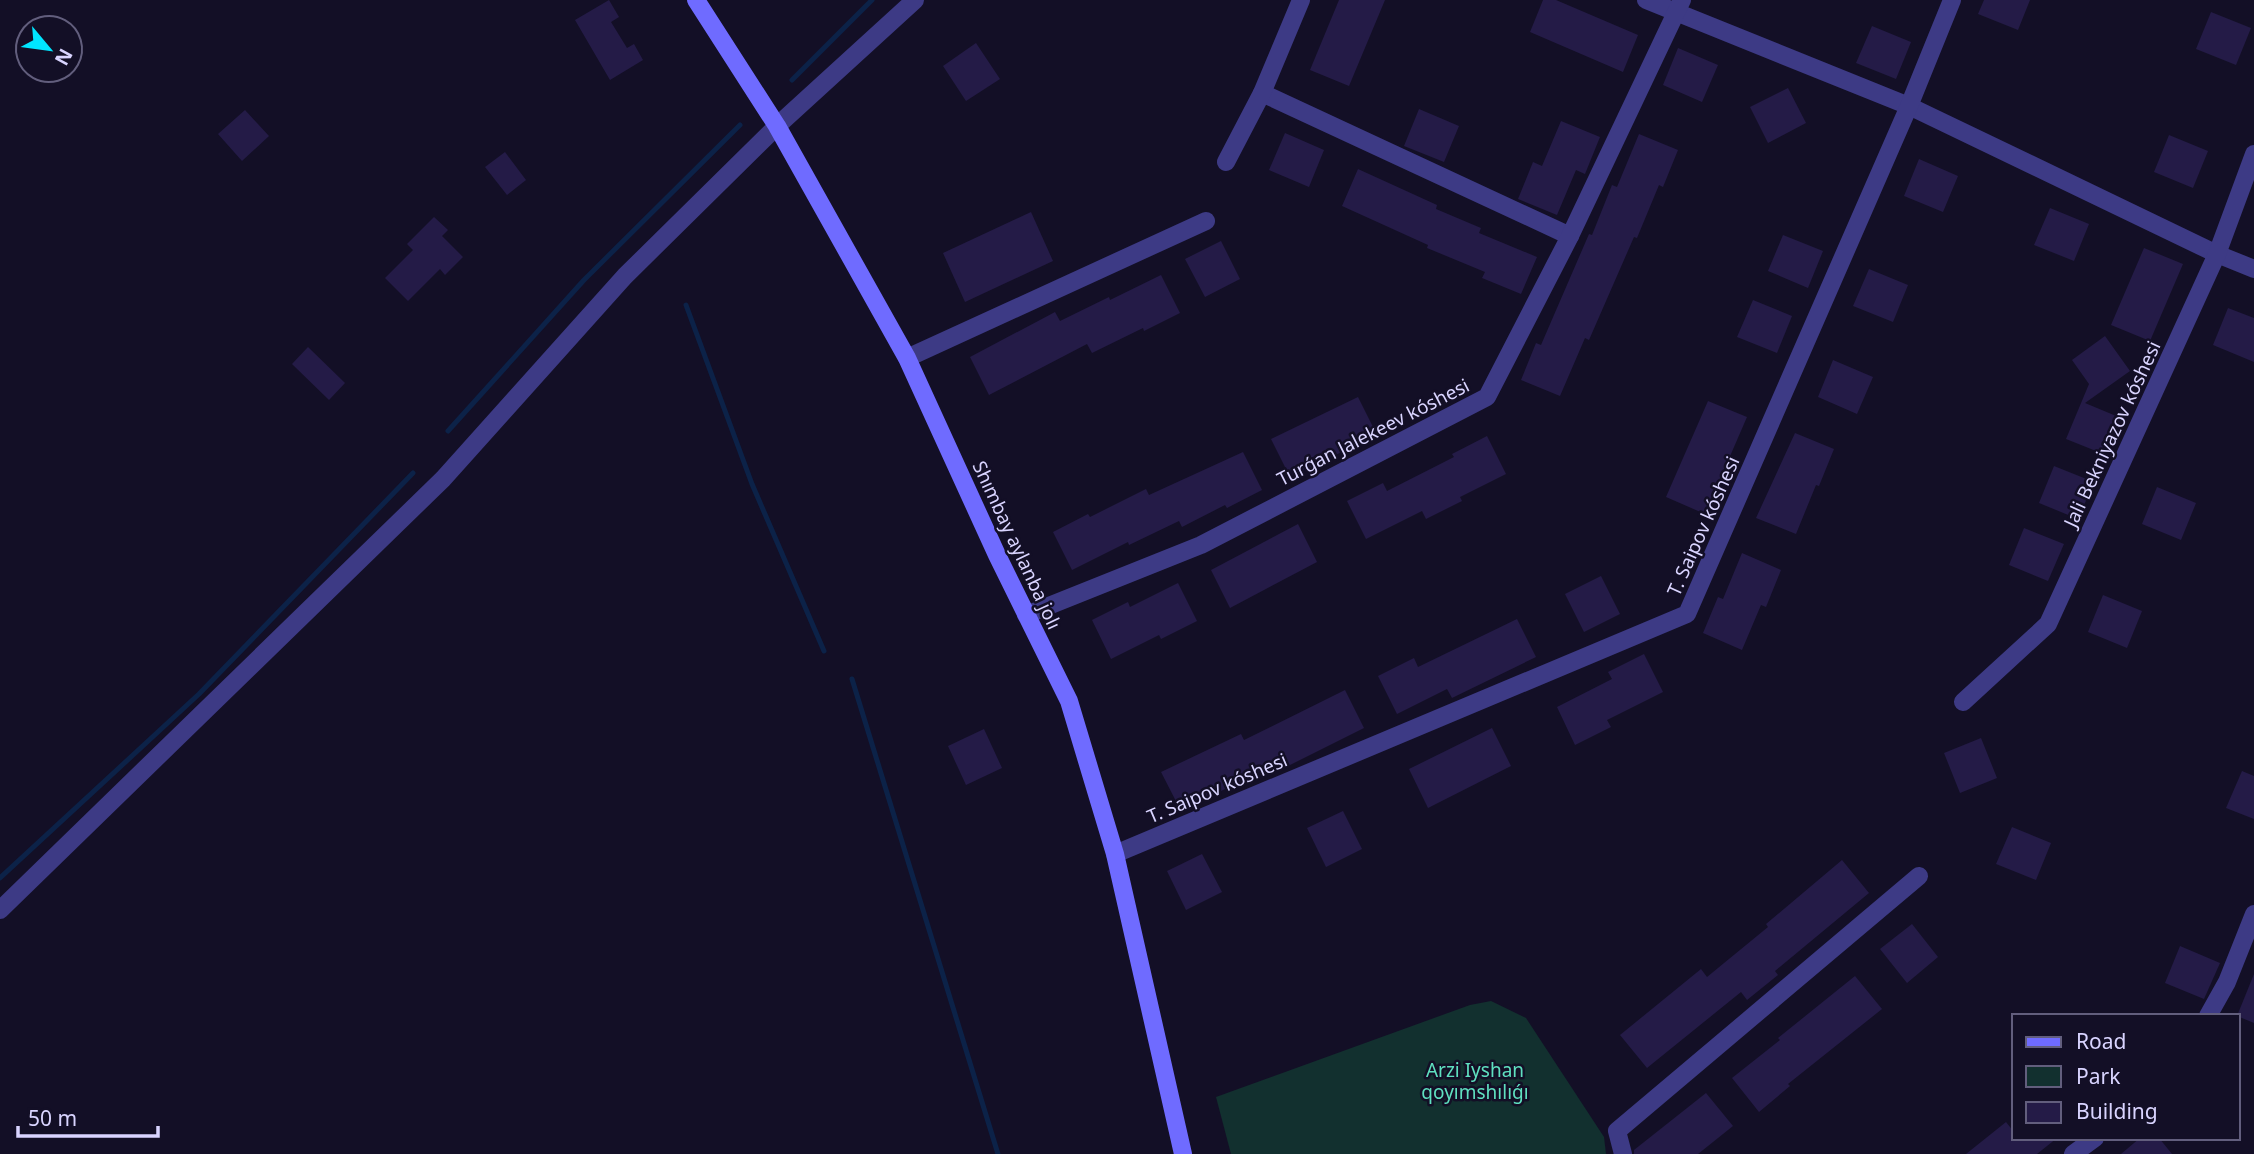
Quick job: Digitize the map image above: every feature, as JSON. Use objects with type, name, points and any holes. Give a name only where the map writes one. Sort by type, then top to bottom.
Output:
[{"type":"main road","name":"Shımbay aylanba jolı","points":[[696,0],[777,125],[907,358],[1026,615],[1069,701],[1115,854],[1183,1154]]},
{"type":"street","points":[[0,910],[443,479],[625,276],[777,125],[915,0]]},
{"type":"street","points":[[1226,162],[1262,93],[1301,0]]},
{"type":"street","points":[[1646,0],[1679,6],[1909,106],[2217,254],[2254,269]]},
{"type":"street","name":"T. Saipov kóshesi","points":[[1115,854],[1687,614],[1909,106],[1952,0]]},
{"type":"street","name":"Turǵan Jalekeev kóshesi","points":[[1026,615],[1201,545],[1487,397],[1570,236],[1679,6]]},
{"type":"street","points":[[1262,93],[1570,236]]},
{"type":"street","name":"Jali Bekniyazov kóshesi","points":[[1963,702],[2048,624],[2217,254],[2254,154]]},
{"type":"street","points":[[907,358],[1206,221]]},
{"type":"street","points":[[1623,1154],[1617,1131],[1919,876]]},
{"type":"street","points":[[2209,1014],[2227,982],[2254,914]]},
{"type":"street","points":[[2073,1154],[2092,1140]]},
{"type":"green space","name":"Arzi Iyshan qoyımshılıǵı","points":[[1491,1001],[1526,1018],[1604,1137],[1606,1154],[1231,1154],[1216,1097],[1470,1005]]},
{"type":"building","points":[[609,0],[619,17],[611,22],[627,48],[634,44],[643,60],[610,80],[575,20]]},
{"type":"building","points":[[1339,0],[1385,0],[1349,86],[1310,70]]},
{"type":"building","points":[[1543,0],[1556,0],[1638,35],[1623,72],[1530,32]]},
{"type":"building","points":[[1984,0],[2030,0],[2018,30],[1978,14]]},
{"type":"building","points":[[2211,12],[2251,28],[2236,65],[2196,49]]},
{"type":"building","points":[[1872,26],[1911,42],[1896,79],[1856,63]]},
{"type":"building","points":[[976,43],[1000,79],[966,101],[943,66]]},
{"type":"building","points":[[1678,48],[1718,65],[1702,102],[1663,85]]},
{"type":"building","points":[[1788,88],[1806,123],[1768,143],[1750,107]]},
{"type":"building","points":[[1419,109],[1459,126],[1444,162],[1404,146]]},
{"type":"building","points":[[245,110],[269,136],[242,161],[218,134]]},
{"type":"building","points":[[1561,121],[1600,137],[1585,174],[1576,170],[1557,215],[1518,199],[1533,162],[1542,166]]},
{"type":"building","points":[[1285,133],[1324,150],[1309,187],[1269,170]]},
{"type":"building","points":[[1639,134],[1678,150],[1663,187],[1659,185],[1637,238],[1634,237],[1589,340],[1585,338],[1560,396],[1521,380],[1536,343],[1541,345],[1612,185],[1617,187]]},
{"type":"building","points":[[2169,135],[2208,151],[2193,188],[2154,172]]},
{"type":"building","points":[[505,152],[526,180],[507,195],[485,167]]},
{"type":"building","points":[[1919,159],[1958,176],[1943,212],[1904,196]]},
{"type":"building","points":[[1358,169],[1437,205],[1436,209],[1481,228],[1479,233],[1537,257],[1521,294],[1482,278],[1485,272],[1427,248],[1428,245],[1342,206]]},
{"type":"building","points":[[2050,208],[2089,224],[2074,261],[2034,245]]},
{"type":"building","points":[[1031,212],[1053,261],[965,302],[943,253]]},
{"type":"building","points":[[434,217],[448,230],[442,236],[463,257],[445,275],[440,269],[408,301],[385,278],[413,250],[407,244]]},
{"type":"building","points":[[1783,235],[1823,251],[1808,288],[1768,271]]},
{"type":"building","points":[[1221,241],[1240,279],[1205,297],[1185,259]]},
{"type":"building","points":[[2144,248],[2183,264],[2150,341],[2111,325]]},
{"type":"building","points":[[1869,269],[1908,285],[1893,322],[1853,306]]},
{"type":"building","points":[[1161,275],[1180,313],[1092,353],[1087,344],[989,395],[970,357],[1055,312],[1060,321]]},
{"type":"building","points":[[1753,300],[1792,316],[1777,353],[1737,337]]},
{"type":"building","points":[[2228,308],[2254,318],[2254,362],[2213,345]]},
{"type":"building","points":[[2105,336],[2130,371],[2085,403],[2121,418],[2106,455],[2066,439],[2089,384],[2072,360]]},
{"type":"building","points":[[308,347],[345,383],[329,400],[292,364]]},
{"type":"building","points":[[1833,360],[1873,377],[1857,414],[1818,397]]},
{"type":"building","points":[[1358,397],[1377,435],[1290,477],[1271,439]]},
{"type":"building","points":[[1708,401],[1747,417],[1705,514],[1666,497]]},
{"type":"building","points":[[1795,433],[1834,449],[1796,534],[1756,518]]},
{"type":"building","points":[[1487,436],[1506,474],[1460,497],[1462,501],[1426,519],[1422,511],[1366,539],[1347,501],[1383,483],[1387,491],[1454,457],[1452,454]]},
{"type":"building","points":[[1243,452],[1262,490],[1182,527],[1179,521],[1129,545],[1128,542],[1072,570],[1053,532],[1146,489],[1149,495]]},
{"type":"building","points":[[2054,466],[2094,482],[2078,519],[2039,503]]},
{"type":"building","points":[[2157,487],[2196,503],[2181,540],[2142,524]]},
{"type":"building","points":[[1298,524],[1317,562],[1230,608],[1211,570]]},
{"type":"building","points":[[2024,528],[2064,544],[2048,581],[2009,565]]},
{"type":"building","points":[[1742,553],[1781,570],[1766,607],[1761,605],[1742,650],[1703,633],[1718,597],[1723,599]]},
{"type":"building","points":[[1601,576],[1620,614],[1584,632],[1565,594]]},
{"type":"building","points":[[1178,583],[1197,621],[1161,639],[1159,635],[1111,659],[1092,620],[1128,602],[1130,607]]},
{"type":"building","points":[[2103,595],[2142,611],[2127,648],[2088,632]]},
{"type":"building","points":[[1517,619],[1536,657],[1452,698],[1447,689],[1397,714],[1378,676],[1414,658],[1418,667]]},
{"type":"building","points":[[1644,654],[1663,692],[1607,720],[1611,727],[1575,745],[1557,707],[1612,679],[1608,672]]},
{"type":"building","points":[[1345,690],[1364,728],[1280,770],[1277,763],[1181,811],[1161,772],[1241,734],[1244,740]]},
{"type":"building","points":[[1492,728],[1511,766],[1428,808],[1409,769]]},
{"type":"building","points":[[984,729],[1002,768],[966,785],[948,746]]},
{"type":"building","points":[[1981,738],[1997,778],[1960,793],[1944,753]]},
{"type":"building","points":[[2242,771],[2254,776],[2254,819],[2226,808]]},
{"type":"building","points":[[1343,811],[1362,849],[1326,867],[1307,828]]},
{"type":"building","points":[[2012,827],[2051,843],[2036,880],[1996,864]]},
{"type":"building","points":[[1202,854],[1222,892],[1186,910],[1167,871]]},
{"type":"building","points":[[1842,860],[1869,893],[1775,971],[1778,975],[1747,1000],[1741,992],[1647,1068],[1620,1035],[1701,969],[1707,977],[1768,927],[1766,924]]},
{"type":"building","points":[[1912,924],[1938,957],[1907,983],[1880,949]]},
{"type":"building","points":[[2180,946],[2220,963],[2204,999],[2165,983]]},
{"type":"building","points":[[2254,974],[2254,1023],[2238,1014]]},
{"type":"building","points":[[1855,976],[1882,1009],[1788,1084],[1790,1086],[1759,1112],[1732,1078]]},
{"type":"building","points":[[1706,1093],[1733,1126],[1698,1154],[1634,1154],[1634,1150]]},
{"type":"building","points":[[2006,1122],[2012,1130],[2012,1140],[2054,1140],[2037,1154],[1966,1154]]},
{"type":"building","points":[[2138,1140],[2161,1140],[2172,1154],[2121,1154]]},
{"type":"waterway","points":[[792,80],[872,0]]},
{"type":"waterway","points":[[448,431],[584,280],[740,125]]},
{"type":"waterway","points":[[686,305],[752,484],[824,651]]},
{"type":"waterway","points":[[0,878],[199,694],[413,473]]},
{"type":"waterway","points":[[852,679],[998,1154]]}]
